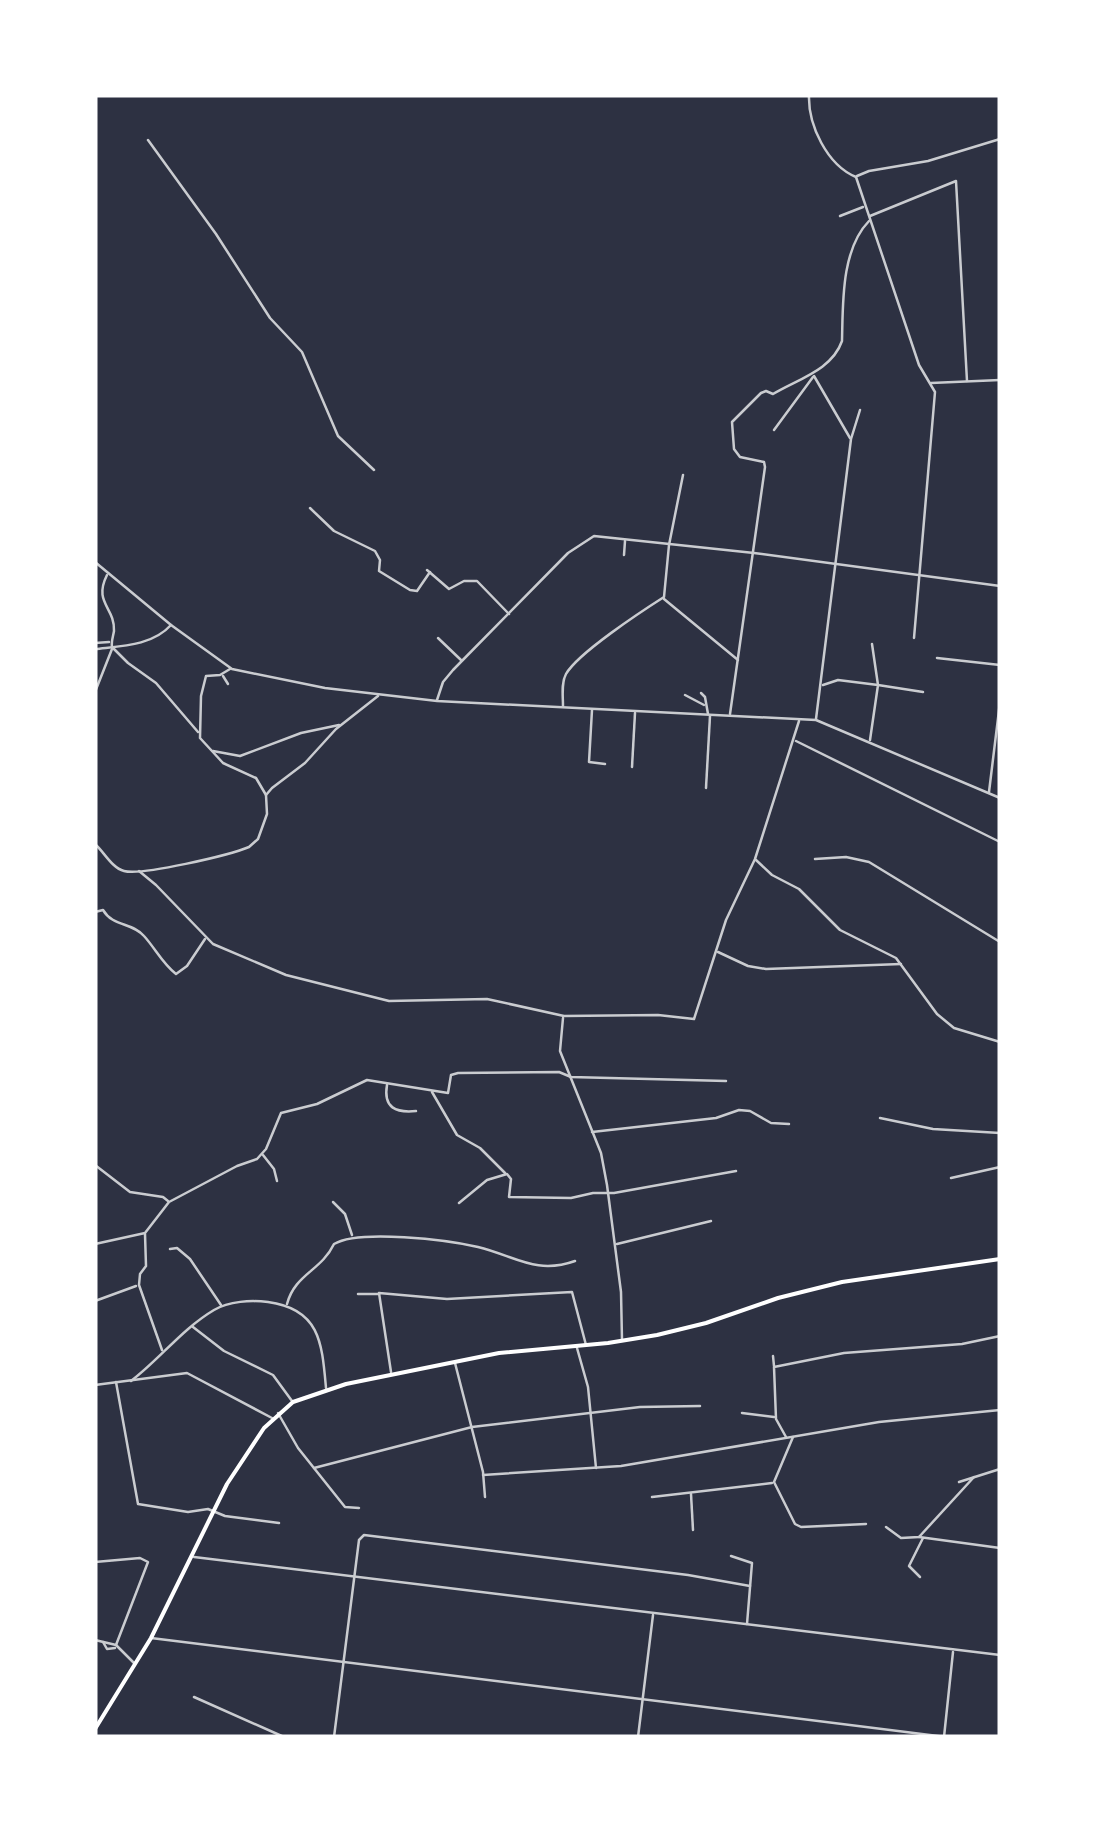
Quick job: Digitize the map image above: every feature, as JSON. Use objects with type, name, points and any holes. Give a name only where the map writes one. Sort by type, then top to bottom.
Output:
[{"type":"main road","points":[[95,1729],[151,1638],[245,1455],[272,1418],[293,1402],[326,1389],[518,1350],[622,1342],[706,1323],[830,1285],[1000,1259]]},
{"type":"street","points":[[809,95],[809,112],[816,134],[837,162],[856,177],[919,365],[935,392],[914,638]]},
{"type":"street","points":[[856,177],[1000,139]]},
{"type":"street","points":[[148,140],[270,318],[302,352],[338,436],[374,470]]},
{"type":"street","points":[[774,430],[813,375],[838,353],[851,254],[868,219],[956,181],[966,381]]},
{"type":"street","points":[[840,216],[864,206]]},
{"type":"street","points":[[813,375],[852,439]]},
{"type":"street","points":[[730,716],[764,461],[740,457],[734,449],[732,422],[766,390],[772,394],[813,375]]},
{"type":"street","points":[[930,383],[1000,380]]},
{"type":"street","points":[[816,720],[852,439],[860,410]]},
{"type":"street","points":[[663,598],[683,475]]},
{"type":"street","points":[[310,508],[334,531],[375,551],[380,560],[379,572],[410,590],[417,591],[428,571],[450,589],[464,581],[477,581],[510,615]]},
{"type":"street","points":[[437,701],[443,682],[462,661],[568,553],[594,536],[1000,586]]},
{"type":"street","points":[[624,540],[624,555]]},
{"type":"street","points":[[95,562],[171,626],[232,668],[378,696],[816,720],[1000,798]]},
{"type":"street","points":[[95,692],[114,630],[101,597],[100,586],[108,574]]},
{"type":"street","points":[[663,598],[738,660]]},
{"type":"street","points":[[563,707],[565,676],[576,662],[613,635],[620,624],[663,598]]},
{"type":"street","points":[[95,649],[156,637],[171,626]]},
{"type":"street","points":[[438,638],[462,661]]},
{"type":"street","points":[[95,643],[111,644],[156,683],[228,767],[256,778],[266,795],[267,814],[258,839],[249,847],[139,871],[125,872],[115,866],[95,844]]},
{"type":"street","points":[[870,742],[878,685],[872,644]]},
{"type":"street","points":[[937,658],[1000,665]]},
{"type":"street","points":[[198,732],[206,676],[232,668]]},
{"type":"street","points":[[222,674],[228,684]]},
{"type":"street","points":[[820,686],[838,680],[923,692]]},
{"type":"street","points":[[701,693],[709,716],[706,788]]},
{"type":"street","points":[[266,795],[378,696]]},
{"type":"street","points":[[685,696],[705,706]]},
{"type":"street","points":[[988,794],[1000,702]]},
{"type":"street","points":[[592,708],[589,762],[605,764]]},
{"type":"street","points":[[632,767],[636,712]]},
{"type":"street","points":[[139,871],[206,938],[286,975],[378,1000],[488,1000],[564,1016],[658,1015],[694,1019],[716,952],[755,859],[798,721]]},
{"type":"street","points":[[212,750],[240,756],[313,730],[343,725]]},
{"type":"street","points":[[794,740],[1000,842]]},
{"type":"street","points":[[815,859],[846,857],[869,862],[1000,942]]},
{"type":"street","points":[[755,859],[772,875],[799,889],[840,930],[902,964],[937,1014],[954,1028],[1000,1042]]},
{"type":"street","points":[[95,912],[103,910],[108,918],[142,934],[154,953],[176,974],[187,966],[206,938]]},
{"type":"street","points":[[716,952],[766,969],[902,964]]},
{"type":"street","points":[[564,1016],[559,1044],[600,1154],[616,1244],[622,1342]]},
{"type":"street","points":[[163,1350],[139,1286],[146,1266],[145,1233],[169,1202],[262,1154],[281,1112],[316,1104],[367,1080],[448,1093],[451,1074],[458,1073],[559,1072],[571,1076],[726,1081]]},
{"type":"street","points":[[388,1084],[386,1102],[390,1107],[402,1113],[416,1111]]},
{"type":"street","points":[[432,1091],[457,1135],[480,1148],[511,1178],[509,1197],[572,1198],[736,1171]]},
{"type":"street","points":[[592,1132],[716,1118],[739,1110],[750,1111],[771,1123],[789,1124]]},
{"type":"street","points":[[880,1118],[933,1129],[1000,1133]]},
{"type":"street","points":[[262,1154],[274,1169],[277,1181]]},
{"type":"street","points":[[95,1164],[130,1192],[163,1197],[169,1202]]},
{"type":"street","points":[[952,1178],[1000,1167]]},
{"type":"street","points":[[459,1204],[488,1180],[506,1174]]},
{"type":"street","points":[[333,1202],[345,1214],[353,1237]]},
{"type":"street","points":[[616,1244],[711,1221]]},
{"type":"street","points":[[95,1244],[145,1233]]},
{"type":"street","points":[[287,1304],[292,1286],[327,1258],[334,1244],[353,1237],[448,1242],[481,1248],[526,1265],[551,1267],[575,1261]]},
{"type":"street","points":[[170,1249],[177,1248],[190,1259],[222,1306]]},
{"type":"street","points":[[95,1301],[139,1286]]},
{"type":"street","points":[[358,1294],[446,1300],[572,1292],[586,1346]]},
{"type":"street","points":[[379,1294],[392,1376]]},
{"type":"street","points":[[130,1381],[163,1350],[222,1306],[260,1301],[287,1304],[306,1318],[322,1345],[326,1389]]},
{"type":"street","points":[[193,1327],[224,1350],[274,1375],[293,1402]]},
{"type":"street","points":[[774,1367],[844,1353],[962,1344],[1000,1336]]},
{"type":"street","points":[[577,1347],[588,1387],[596,1468]]},
{"type":"street","points":[[773,1356],[776,1418],[786,1437]]},
{"type":"street","points":[[455,1362],[484,1475],[485,1497]]},
{"type":"street","points":[[95,1385],[187,1373],[272,1418]]},
{"type":"street","points":[[116,1382],[138,1504],[188,1512],[214,1510],[225,1516],[279,1524]]},
{"type":"street","points":[[314,1468],[472,1427],[589,1412],[700,1406]]},
{"type":"street","points":[[484,1475],[647,1463],[879,1422],[1000,1410]]},
{"type":"street","points":[[278,1412],[298,1448],[344,1507],[359,1508]]},
{"type":"street","points":[[742,1412],[776,1418]]},
{"type":"street","points":[[794,1435],[774,1482],[794,1524],[866,1524]]},
{"type":"street","points":[[959,1482],[1000,1469]]},
{"type":"street","points":[[920,1577],[909,1566],[922,1537],[974,1478]]},
{"type":"street","points":[[652,1497],[774,1482]]},
{"type":"street","points":[[692,1493],[693,1530]]},
{"type":"street","points":[[886,1526],[901,1538],[922,1537],[1000,1548]]},
{"type":"street","points":[[334,1737],[358,1540],[364,1535],[750,1586]]},
{"type":"street","points":[[730,1556],[751,1561],[747,1625]]},
{"type":"street","points":[[192,1557],[1000,1656]]},
{"type":"street","points":[[95,1562],[140,1558],[148,1562],[116,1646]]},
{"type":"street","points":[[638,1737],[654,1614]]},
{"type":"street","points":[[151,1638],[945,1737],[954,1650]]},
{"type":"street","points":[[95,1640],[103,1640],[106,1649],[116,1646]]},
{"type":"street","points":[[116,1646],[136,1665]]},
{"type":"street","points":[[194,1698],[284,1737]]},
{"type":"street","points":[[95,1711],[102,1716]]}]
